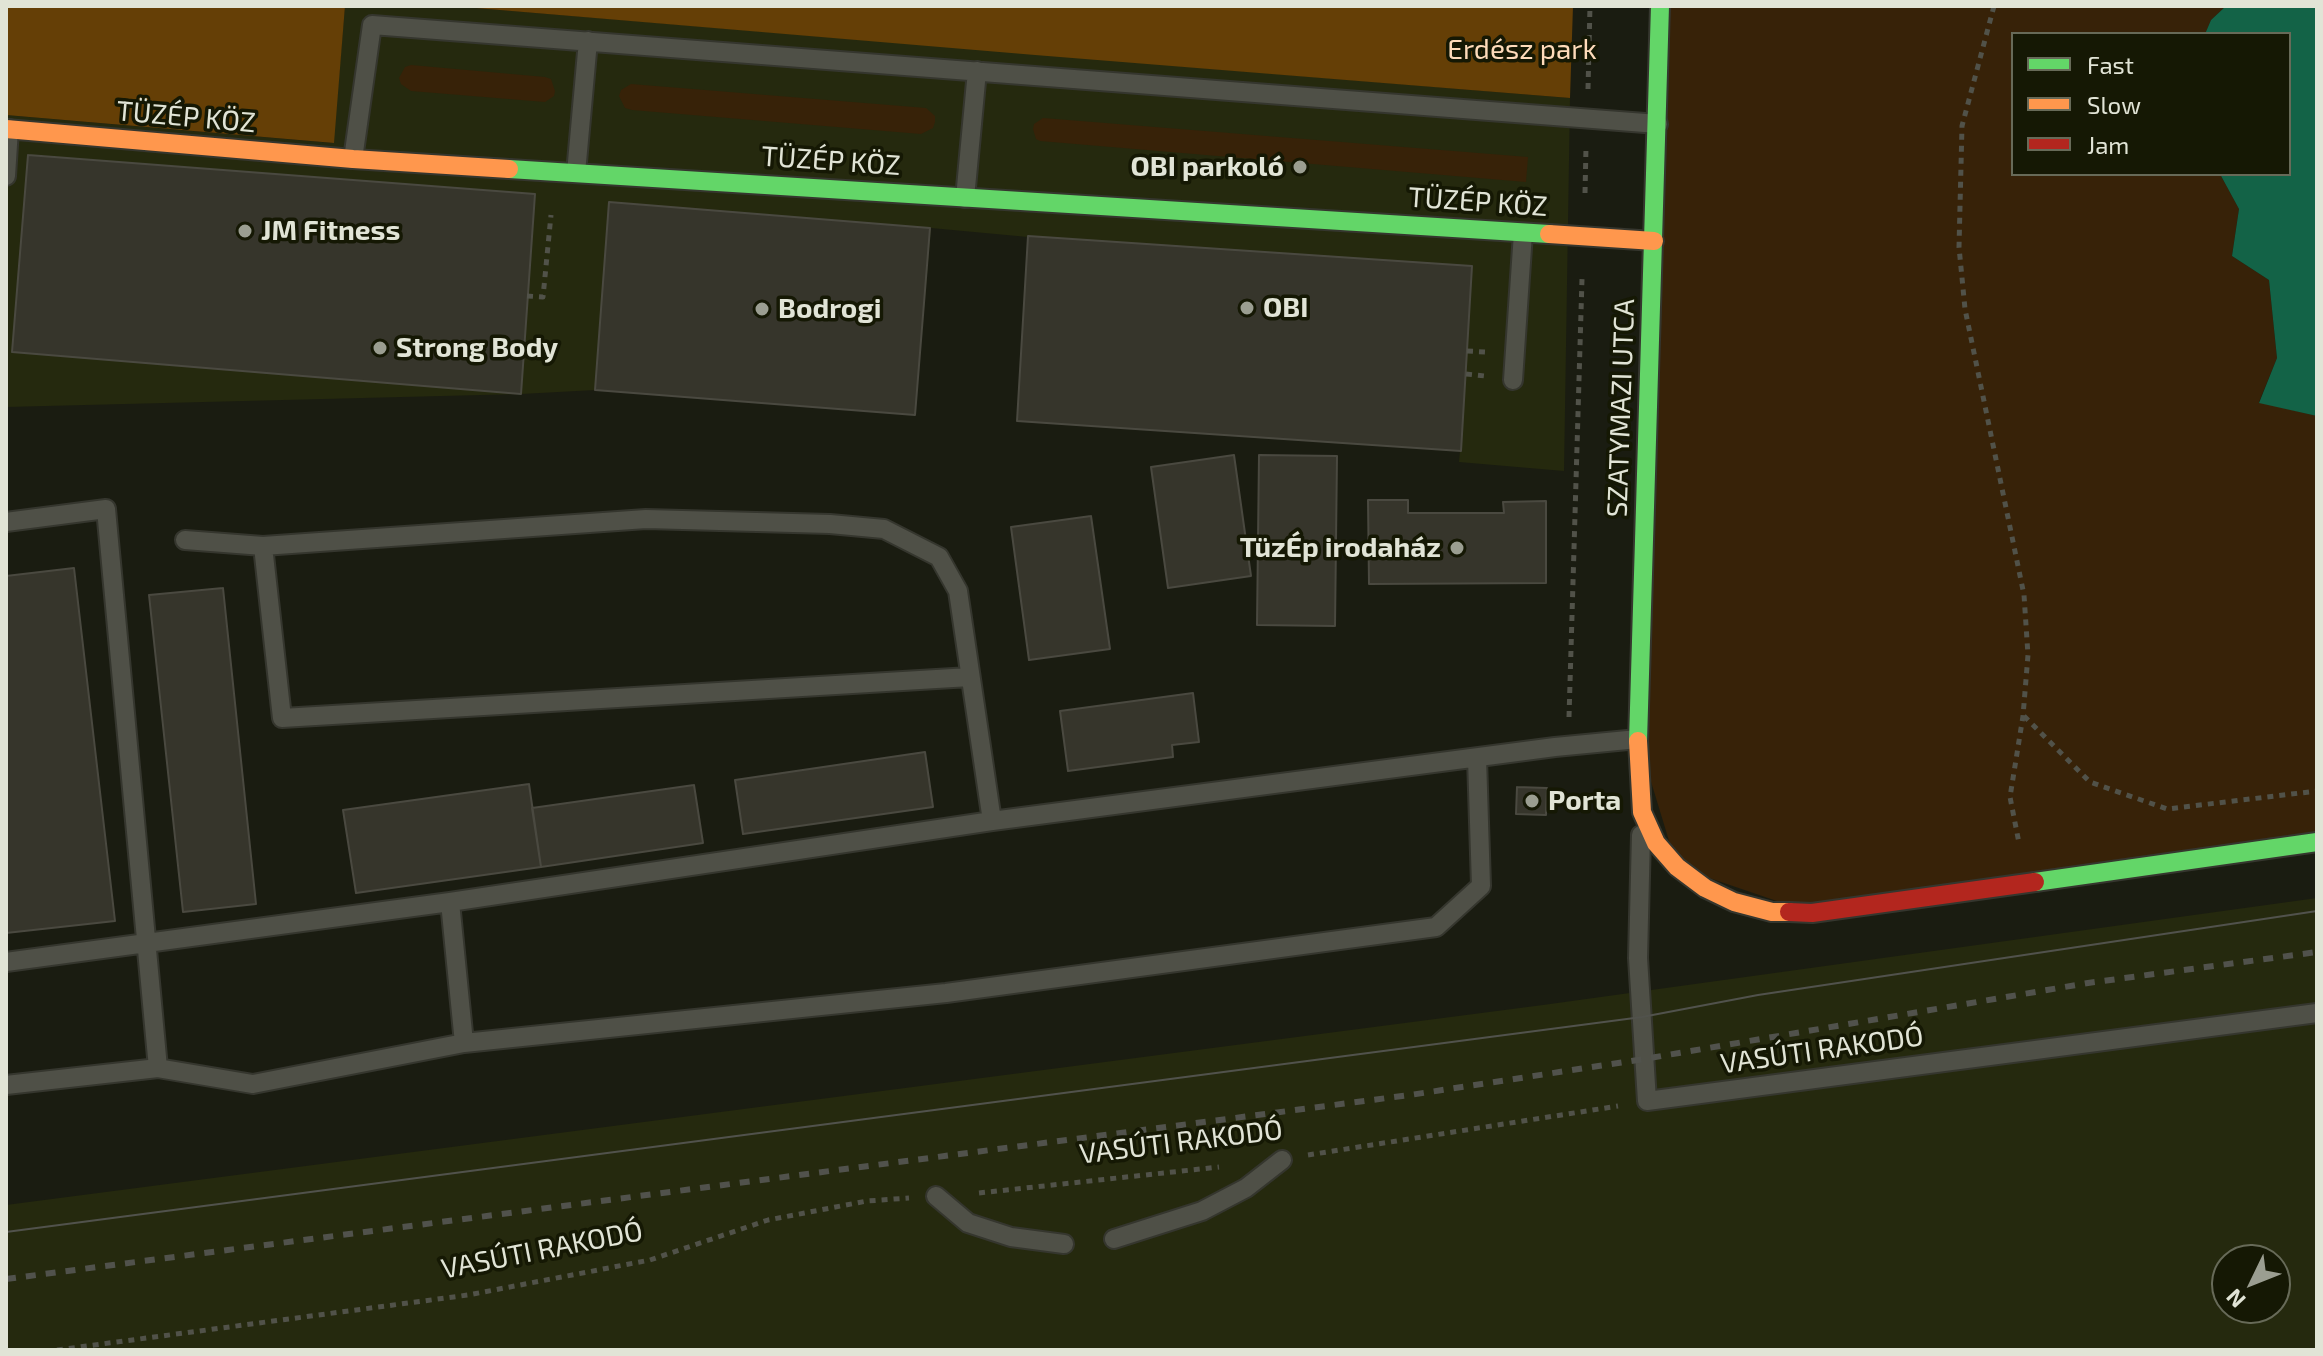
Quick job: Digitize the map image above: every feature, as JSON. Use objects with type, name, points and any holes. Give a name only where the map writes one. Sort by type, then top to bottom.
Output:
[{"type":"street","name":"SZATYMAZI UTCA","points":[[1642,812],[1638,739],[1660,6]]},
{"type":"street","name":"TÜZÉP KÖZ","points":[[8,129],[353,159],[1654,241]]},
{"type":"street","points":[[1642,812],[1656,843],[1677,867],[1705,888],[1734,902],[1772,912],[1812,913],[2317,842]]},
{"type":"lane","points":[[353,159],[372,25],[1658,124]]},
{"type":"lane","points":[[576,173],[588,41]]},
{"type":"lane","points":[[965,198],[977,71]]},
{"type":"lane","points":[[6,176],[8,129]]},
{"type":"lane","points":[[1513,380],[1523,233]]},
{"type":"lane","points":[[6,522],[106,509],[158,1068]]},
{"type":"lane","points":[[185,540],[263,546],[646,519],[830,524],[884,529],[939,557],[958,591],[992,821]]},
{"type":"lane","points":[[263,546],[282,718],[970,677]]},
{"type":"lane","points":[[6,962],[450,902],[992,821],[1638,739]]},
{"type":"lane","points":[[6,1085],[158,1068],[253,1084],[464,1043],[946,993],[1436,927],[1481,886],[1477,758]]},
{"type":"lane","points":[[1642,812],[1638,958],[1647,1101]]},
{"type":"lane","points":[[450,902],[464,1043]]},
{"type":"lane","name":"VASÚTI RAKODÓ","points":[[1647,1101],[2317,1013]]},
{"type":"lane","points":[[1114,1239],[1202,1211],[1246,1188],[1282,1160]]},
{"type":"lane","points":[[936,1196],[968,1223],[1011,1237],[1064,1244]]},
{"type":"path","points":[[1568,746],[1590,6]]},
{"type":"path","points":[[1994,6],[1962,126],[1959,247],[1965,309],[2024,595],[2028,655],[2023,716],[2010,797],[2027,883]]},
{"type":"path","points":[[527,296],[543,297],[555,172]]},
{"type":"path","points":[[2023,716],[2090,782],[2167,809],[2317,791]]},
{"type":"path","name":"VASÚTI RAKODÓ","points":[[1282,1160],[1647,1101]]},
{"type":"path","name":"VASÚTI RAKODÓ","points":[[57,1350],[468,1295],[650,1260],[768,1220],[867,1201],[1219,1167]]},
{"type":"shaded area","points":[[345,6],[452,6],[1570,98],[1564,471],[1459,462],[1460,451],[1017,421],[1028,237],[931,228],[915,415],[595,390],[6,407],[6,115],[333,143]]},
{"type":"shaded area","points":[[1660,6],[2226,6],[2211,20],[2206,32],[2011,32],[2011,176],[2221,176],[2239,209],[2232,256],[2269,280],[2277,358],[2259,402],[2317,416],[2317,833],[1812,913],[1677,867],[1638,739]]},
{"type":"shaded area","points":[[2226,6],[2317,6],[2317,416],[2259,403],[2277,358],[2269,280],[2232,256],[2239,209],[2221,176],[2291,176],[2291,32],[2206,32],[2211,20]]},
{"type":"shaded area","points":[[411,65],[545,77],[551,79],[555,91],[554,96],[545,102],[411,91],[401,84],[399,78],[405,67]]},
{"type":"shaded area","points":[[631,84],[926,108],[935,116],[935,122],[933,128],[921,134],[632,110],[625,108],[619,96],[621,90]]},
{"type":"shaded area","points":[[1043,118],[1528,157],[1526,182],[1040,141],[1036,139],[1033,129],[1034,124]]},
{"type":"shaded area","points":[[2317,898],[2317,1350],[6,1350],[6,1205],[1543,1005]]},
{"type":"green space","points":[[6,6],[345,6],[334,143],[6,115]]},
{"type":"green space","name":"Erdész park","points":[[452,6],[1573,6],[1570,98],[1035,55]]},
{"type":"building","points":[[28,155],[535,194],[521,394],[12,352]]},
{"type":"building","name":"Bodrogi","points":[[609,202],[930,228],[915,415],[595,390]]},
{"type":"building","name":"OBI","points":[[1028,236],[1472,266],[1461,451],[1017,421]]},
{"type":"building","points":[[1234,455],[1251,576],[1168,588],[1151,467]]},
{"type":"building","points":[[1259,455],[1337,456],[1335,626],[1257,625]]},
{"type":"building","name":"TüzÉp irodaház","points":[[1368,500],[1408,500],[1408,513],[1504,513],[1503,502],[1546,501],[1546,583],[1369,584]]},
{"type":"building","points":[[1091,516],[1110,649],[1029,660],[1011,527]]},
{"type":"building","points":[[74,568],[115,921],[6,933],[6,576]]},
{"type":"building","points":[[223,588],[256,904],[183,912],[149,595]]},
{"type":"building","points":[[1193,693],[1199,742],[1172,745],[1173,757],[1068,771],[1060,711]]},
{"type":"building","points":[[925,752],[933,807],[743,834],[735,780]]},
{"type":"building","points":[[529,784],[541,867],[356,893],[343,810]]},
{"type":"building","points":[[694,785],[703,843],[541,867],[532,808]]},
{"type":"building","name":"Porta","points":[[1517,787],[1547,788],[1546,815],[1516,814]]},
{"type":"tram line","points":[[6,1232],[1642,1017],[1758,995],[2317,911]]},
{"type":"railway","points":[[6,1279],[1410,1095],[1644,1059],[2088,983],[2317,952]]},
{"type":"traffic: fast","points":[[1638,741],[1660,6]]},
{"type":"traffic: fast","points":[[509,169],[1549,234]]},
{"type":"traffic: fast","points":[[2035,882],[2317,842]]},
{"type":"traffic: slow","points":[[6,129],[509,169]]},
{"type":"traffic: slow","points":[[1549,234],[1654,241]]},
{"type":"traffic: slow","points":[[1638,741],[1642,812],[1656,843],[1677,867],[1705,888],[1734,902],[1772,912],[1789,912]]},
{"type":"traffic: jam","points":[[1789,912],[1812,913],[2035,882]]},
{"type":"place","name":"OBI parkoló","points":[[1300,167]]},
{"type":"place","name":"JM Fitness","points":[[245,231]]},
{"type":"place","name":"OBI","points":[[1247,308]]},
{"type":"place","name":"Bodrogi","points":[[762,309]]},
{"type":"place","name":"Strong Body","points":[[380,348]]},
{"type":"place","name":"TüzÉp irodaház","points":[[1457,548]]},
{"type":"place","name":"Porta","points":[[1532,801]]}]
